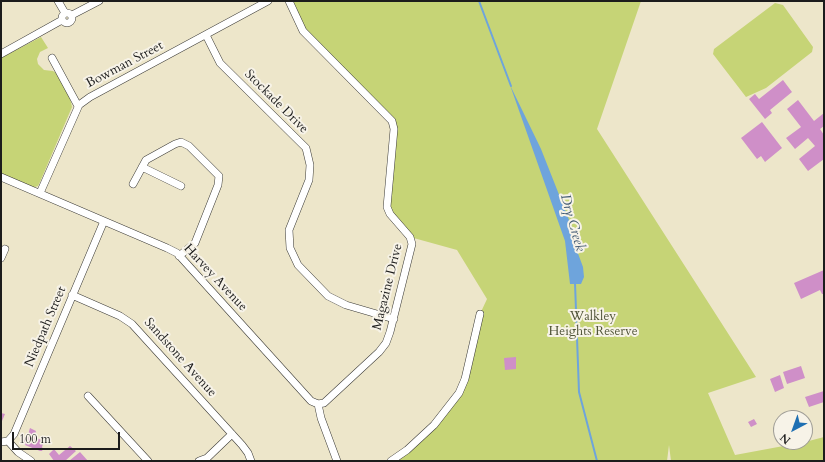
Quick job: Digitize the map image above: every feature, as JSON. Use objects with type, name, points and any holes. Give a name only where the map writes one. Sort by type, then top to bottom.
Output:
[{"type":"street","points":[[58,1],[66,16]]},
{"type":"street","points":[[1,54],[66,16],[99,1]]},
{"type":"street","name":"Bowman Street","points":[[40,193],[78,106],[90,97],[268,1]]},
{"type":"street","name":"Magazine Drive","points":[[289,1],[303,31],[388,115],[394,124],[387,207],[390,214],[410,237],[412,244],[389,337],[379,352],[324,403],[318,404]]},
{"type":"street","name":"Stockade Drive","points":[[206,35],[220,63],[306,148],[310,166],[309,180],[289,230],[290,248],[298,265],[328,296],[346,305],[394,319]]},
{"type":"street","points":[[52,58],[78,106]]},
{"type":"street","points":[[134,184],[146,160],[174,144],[181,142],[189,146],[218,176],[218,185],[195,243],[180,256]]},
{"type":"street","points":[[142,167],[181,186]]},
{"type":"street","name":"Harvey Avenue","points":[[1,177],[104,220],[167,248],[180,256],[311,401],[318,404]]},
{"type":"street","name":"Niedpath Street","points":[[4,442],[14,434],[104,220]]},
{"type":"street","points":[[1,258],[5,248]]},
{"type":"street","name":"Sandstone Avenue","points":[[72,295],[120,316],[132,324],[232,434],[248,453],[251,461]]},
{"type":"street","points":[[391,461],[407,450],[434,425],[459,393],[464,379],[480,314]]},
{"type":"street","points":[[88,396],[148,461]]},
{"type":"street","points":[[318,404],[321,418],[337,461]]},
{"type":"street","points":[[199,461],[207,458],[232,434]]},
{"type":"street","points":[[4,442],[31,461]]},
{"type":"green space","name":"Walkley Heights Reserve","points":[[289,1],[641,1],[597,129],[756,377],[708,393],[735,455],[773,448],[773,450],[813,450],[813,440],[824,437],[824,461],[671,461],[669,445],[667,461],[390,461],[427,432],[465,379],[480,314],[487,299],[457,250],[410,237],[388,211],[394,124],[303,31]]},
{"type":"green space","points":[[775,3],[783,5],[813,47],[812,52],[766,88],[746,97],[713,54],[714,49]]},
{"type":"green space","points":[[41,37],[48,48],[40,52],[37,59],[38,64],[44,70],[53,71],[56,73],[70,98],[72,107],[38,186],[31,188],[1,175],[1,58]]},
{"type":"water","points":[[510,85],[541,149],[573,230],[573,240],[583,267],[584,277],[581,284],[570,284],[565,241]]},
{"type":"building","points":[[783,80],[792,92],[770,110],[772,113],[765,119],[749,99],[755,94],[759,99]]},
{"type":"building","points":[[798,100],[814,121],[824,113],[824,126],[820,129],[824,135],[824,159],[808,171],[799,159],[815,146],[808,138],[795,149],[786,138],[801,127],[787,109]]},
{"type":"building","points":[[762,122],[782,148],[765,162],[761,156],[757,159],[741,138]]},
{"type":"building","points":[[824,270],[824,294],[822,294],[820,290],[801,299],[794,283]]},
{"type":"building","points":[[516,357],[516,369],[505,370],[504,358]]},
{"type":"building","points":[[801,366],[805,378],[787,384],[783,372]]},
{"type":"building","points":[[780,375],[784,388],[775,392],[770,379]]},
{"type":"building","points":[[824,391],[824,402],[809,407],[805,397]]},
{"type":"building","points":[[1,413],[5,414],[2,421],[1,420]]},
{"type":"building","points":[[754,419],[757,424],[751,427],[748,422]]},
{"type":"building","points":[[30,428],[36,431],[34,437],[44,441],[42,451],[25,445],[23,442],[25,437],[27,438]]},
{"type":"building","points":[[70,446],[76,451],[65,461],[54,461],[49,454],[54,449],[59,455]]},
{"type":"building","points":[[80,452],[88,461],[69,461]]},
{"type":"waterway","name":"Dry Creek","points":[[479,1],[511,86]]},
{"type":"waterway","name":"Dry Creek","points":[[575,283],[579,392],[597,461]]}]
